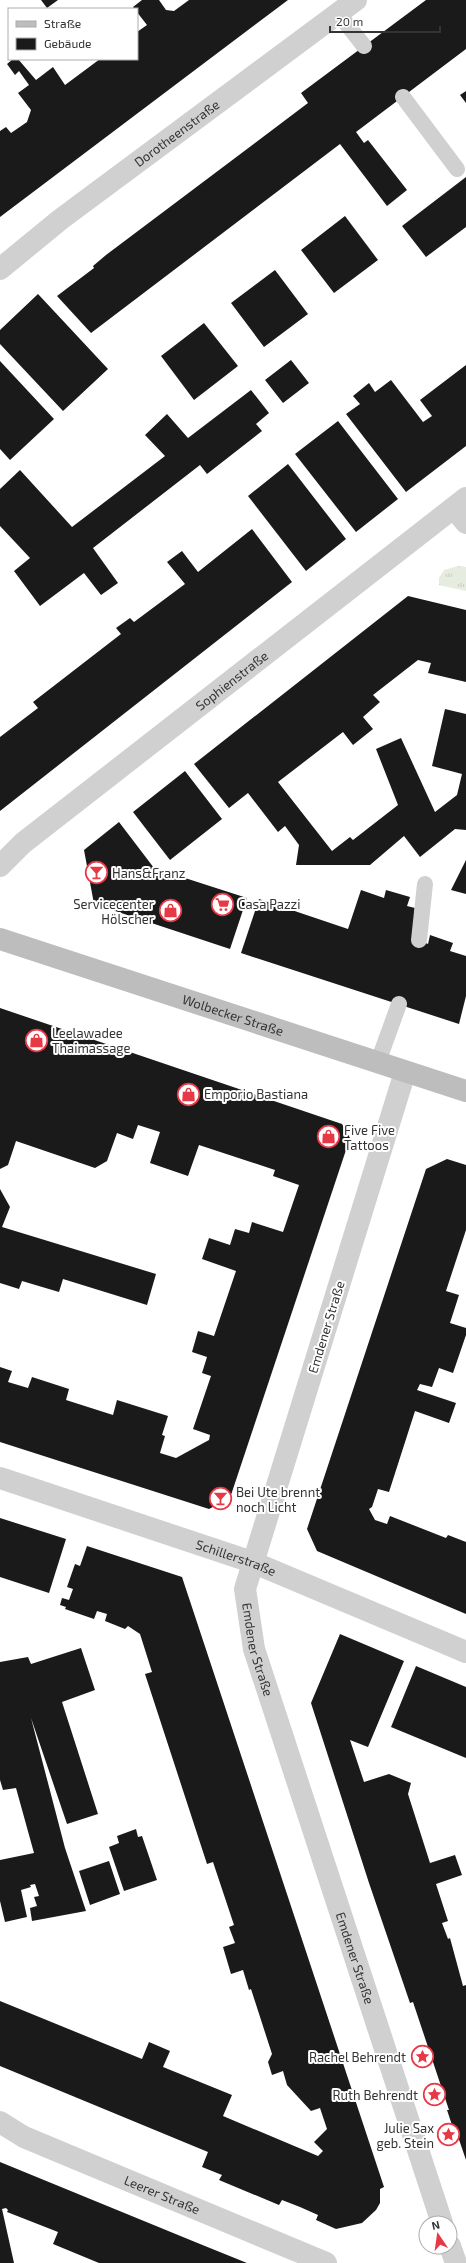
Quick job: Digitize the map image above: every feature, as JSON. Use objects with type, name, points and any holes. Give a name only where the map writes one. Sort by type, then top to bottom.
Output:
[{"type":"main road","name":"Wolbecker Straße","points":[[0,939],[466,1091]]},
{"type":"street","name":"Dorotheenstraße","points":[[0,269],[61,219],[356,0]]},
{"type":"street","name":"Sophienstraße","points":[[0,866],[23,843],[462,510]]},
{"type":"street","name":"Emdener Straße","points":[[405,1072],[271,1508],[244,1589],[254,1649],[439,2215]]},
{"type":"street","name":"Schillerstraße","points":[[0,1478],[252,1562],[466,1652]]},
{"type":"street","name":"Leerer Straße","points":[[0,2122],[24,2137],[326,2263]]},
{"type":"lane","points":[[338,13],[364,46]]},
{"type":"lane","points":[[403,97],[457,170]]},
{"type":"lane","points":[[419,940],[425,884]]},
{"type":"lane","points":[[378,1062],[400,1004]]},
{"type":"green space","points":[[458,566],[466,567],[466,591],[439,585],[439,578],[444,570]]},
{"type":"building","points":[[41,0],[58,0],[47,8]]},
{"type":"building","points":[[142,0],[159,0],[166,10],[174,11],[189,0],[288,0],[0,217],[0,131],[6,127],[11,133],[27,122],[31,110],[18,93],[29,85],[19,71],[15,75],[7,64],[12,60],[19,60],[36,80],[53,67],[65,85],[99,60],[138,60],[138,31],[147,25],[138,13],[138,8],[133,7]]},
{"type":"building","points":[[426,0],[466,0],[466,49],[356,132],[364,143],[368,140],[407,190],[387,206],[340,144],[91,333],[57,296],[94,268],[93,266],[106,255],[308,103],[301,93]]},
{"type":"building","points":[[466,91],[466,103],[460,95]]},
{"type":"building","points":[[466,177],[466,227],[426,257],[402,226]]},
{"type":"building","points":[[345,216],[378,260],[334,293],[301,250]]},
{"type":"building","points":[[275,270],[308,314],[264,347],[231,303]]},
{"type":"building","points":[[38,294],[108,369],[63,411],[0,344],[0,330]]},
{"type":"building","points":[[204,323],[238,366],[194,400],[161,356]]},
{"type":"building","points":[[291,360],[309,383],[283,403],[265,380]]},
{"type":"building","points":[[0,361],[54,419],[10,460],[0,449]]},
{"type":"building","points":[[466,365],[466,446],[406,492],[346,414],[360,404],[353,396],[369,383],[375,392],[391,380],[423,422],[432,416],[420,400]]},
{"type":"building","points":[[251,390],[269,413],[256,424],[262,431],[207,474],[200,465],[93,548],[118,583],[101,595],[84,573],[40,606],[14,571],[30,558],[0,526],[0,489],[20,470],[72,527],[165,456],[145,435],[167,414],[188,438]]},
{"type":"building","points":[[338,421],[398,499],[356,532],[295,454]]},
{"type":"building","points":[[288,464],[346,539],[306,571],[248,496]]},
{"type":"building","points":[[252,529],[292,582],[0,811],[0,737],[38,708],[33,702],[121,634],[116,628],[130,618],[134,622],[185,584],[167,562],[182,551],[198,572]]},
{"type":"building","points":[[408,596],[466,610],[466,682],[428,673],[431,663],[418,660],[373,695],[380,702],[363,717],[373,729],[353,745],[343,732],[278,782],[332,851],[350,837],[353,840],[398,805],[376,749],[401,738],[435,812],[457,795],[462,774],[432,766],[445,709],[466,714],[466,830],[455,829],[420,857],[404,836],[370,865],[296,865],[299,845],[285,826],[278,832],[248,793],[229,808],[194,764]]},
{"type":"building","points":[[185,771],[222,819],[170,860],[133,812]]},
{"type":"building","points":[[119,822],[154,868],[247,898],[230,949],[94,904],[84,850]]},
{"type":"building","points":[[466,860],[466,894],[451,890]]},
{"type":"building","points":[[361,890],[384,898],[386,890],[410,897],[407,906],[415,908],[414,914],[418,915],[419,940],[428,944],[430,935],[453,943],[450,951],[466,956],[466,996],[459,1024],[241,953],[259,899],[348,929]]},
{"type":"building","points":[[0,1008],[342,1124],[350,1138],[230,1498],[209,1509],[0,1442],[0,1367],[12,1371],[8,1382],[28,1388],[32,1377],[69,1389],[66,1400],[113,1415],[117,1400],[168,1416],[162,1435],[165,1436],[160,1453],[176,1458],[209,1440],[210,1435],[193,1429],[211,1376],[202,1373],[207,1357],[192,1352],[198,1331],[214,1336],[236,1271],[202,1259],[209,1238],[230,1245],[235,1229],[249,1233],[252,1222],[283,1232],[299,1185],[273,1176],[275,1170],[199,1145],[188,1176],[150,1163],[160,1132],[138,1125],[133,1139],[117,1133],[107,1161],[95,1168],[16,1141],[8,1165],[0,1169]]},
{"type":"building","points":[[447,1159],[466,1165],[466,1230],[446,1291],[459,1295],[450,1323],[466,1328],[466,1335],[453,1373],[439,1368],[432,1387],[420,1384],[417,1390],[456,1403],[449,1423],[415,1411],[389,1492],[378,1489],[372,1507],[369,1509],[375,1520],[387,1524],[390,1516],[446,1538],[448,1535],[466,1542],[466,1614],[317,1551],[307,1529],[426,1169]]},
{"type":"building","points":[[0,1189],[10,1207],[2,1227],[156,1274],[147,1305],[63,1279],[59,1292],[22,1281],[19,1289],[0,1283]]},
{"type":"building","points":[[0,1518],[66,1539],[49,1593],[0,1577]]},
{"type":"building","points":[[87,1546],[182,1577],[384,2187],[380,2189],[380,2203],[376,2210],[362,2223],[336,2229],[316,2220],[318,2215],[300,2207],[282,2200],[279,2205],[219,2180],[222,2175],[202,2167],[208,2152],[0,2066],[0,2001],[142,2059],[149,2042],[170,2051],[163,2067],[232,2095],[223,2116],[318,2156],[323,2151],[314,2142],[327,2129],[320,2108],[311,2111],[287,2085],[283,2071],[272,2075],[268,2062],[272,2054],[251,1989],[249,1990],[243,1970],[231,1974],[223,1947],[235,1943],[229,1927],[234,1925],[213,1862],[207,1864],[145,1674],[152,1672],[140,1634],[128,1626],[125,1629],[105,1621],[107,1614],[97,1611],[94,1619],[65,1609],[66,1607],[60,1605],[62,1598],[69,1600],[73,1589],[67,1587],[75,1564],[80,1566]]},
{"type":"building","points":[[340,1634],[404,1661],[368,1747],[350,1740],[364,1782],[389,1774],[411,1783],[408,1794],[430,1863],[455,1855],[462,1875],[436,1884],[448,1921],[442,1923],[448,1939],[450,1938],[463,1986],[466,1985],[466,2160],[454,2125],[452,2125],[447,2110],[449,2110],[413,2002],[410,2003],[369,1883],[311,1703]]},
{"type":"building","points":[[81,1648],[95,1690],[62,1702],[98,1814],[67,1824],[31,1718],[65,1848],[86,1911],[32,1921],[30,1908],[37,1906],[34,1897],[39,1896],[35,1884],[21,1890],[27,1917],[5,1922],[0,1901],[0,1860],[34,1853],[16,1788],[3,1790],[0,1780],[0,1662],[28,1657],[31,1664]]},
{"type":"building","points":[[416,1666],[466,1687],[466,1758],[391,1727]]},
{"type":"building","points":[[136,1829],[138,1837],[142,1836],[157,1880],[124,1891],[109,1847],[119,1843],[117,1836]]},
{"type":"building","points":[[109,1861],[120,1894],[90,1905],[79,1871]]},
{"type":"building","points":[[0,2162],[247,2263],[99,2263],[53,2244],[58,2232],[7,2212],[8,2210],[6,2208],[2,2209],[14,2263],[0,2263]]},
{"type":"place","name":"Hans&Franz","points":[[97,873]]},
{"type":"place","name":"Casa Pazzi","points":[[222,904]]},
{"type":"place","name":"Servicecenter Hölscher","points":[[170,911]]},
{"type":"place","name":"Leelawadee Thaimassage","points":[[37,1040]]},
{"type":"place","name":"Emporio Bastiana","points":[[188,1094]]},
{"type":"place","name":"Five Five Tattoos","points":[[329,1137]]},
{"type":"place","name":"Bei Ute brennt noch Licht","points":[[220,1499]]},
{"type":"place","name":"Rachel Behrendt","points":[[422,2057]]},
{"type":"place","name":"Ruth Behrendt","points":[[434,2095]]},
{"type":"place","name":"Julie Sax geb. Stein","points":[[449,2135]]}]
